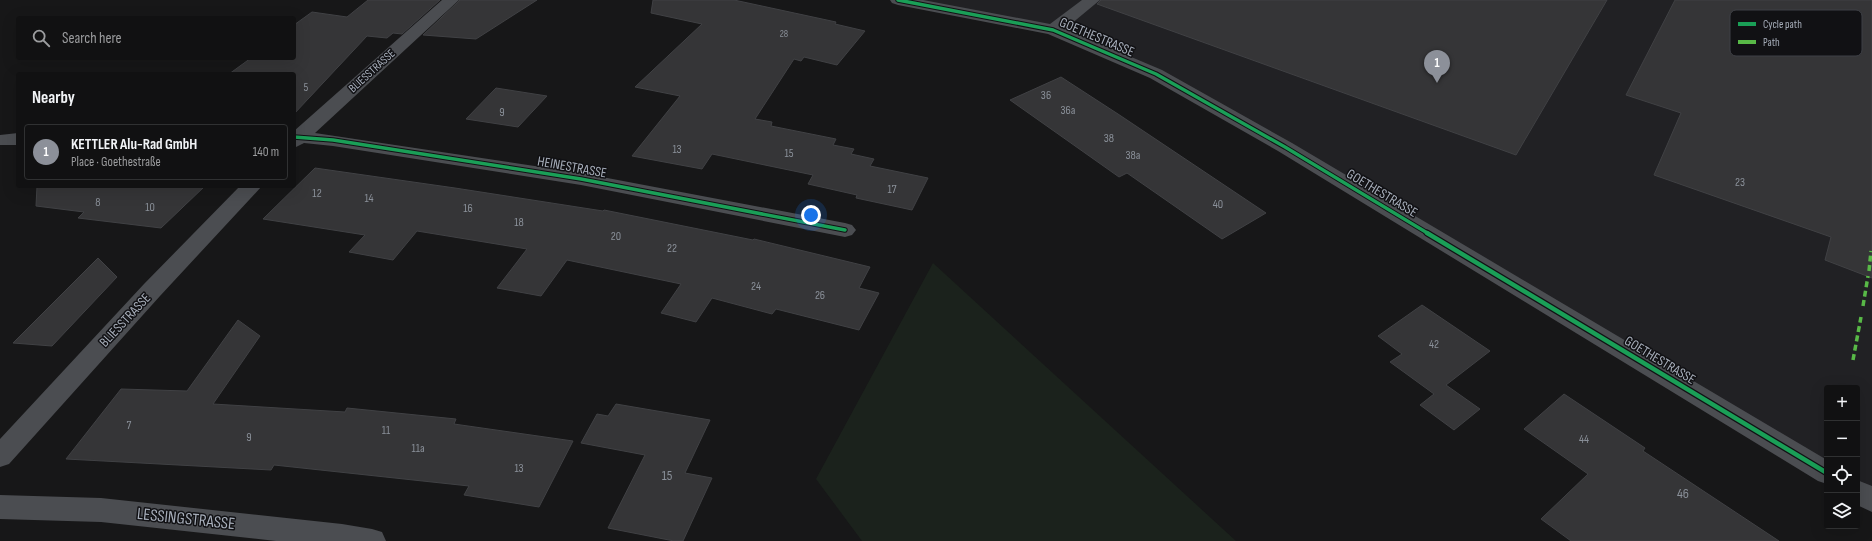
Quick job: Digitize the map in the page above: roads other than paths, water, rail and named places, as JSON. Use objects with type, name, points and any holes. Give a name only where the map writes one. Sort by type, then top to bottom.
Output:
[{"type":"street","name":"BLIESSTRASSE","points":[[296,139],[451,0]]},
{"type":"street","name":"GOETHESTRASSE","points":[[898,0],[1053,30],[1156,74],[1285,147],[1824,471]]},
{"type":"street","points":[[1053,30],[1092,0]]},
{"type":"street","name":"HEINESTRASSE","points":[[296,139],[334,140],[581,179],[845,230]]},
{"type":"street","name":"BLIESSTRASSE","points":[[0,456],[152,290],[250,188]]},
{"type":"street","points":[[1860,493],[1872,500]]},
{"type":"street","name":"LESSINGSTRASSE","points":[[0,507],[101,510],[342,536],[372,541]]},
{"type":"place","name":"KETTLER Alu-Rad GmbH","points":[[1437,83]]}]
